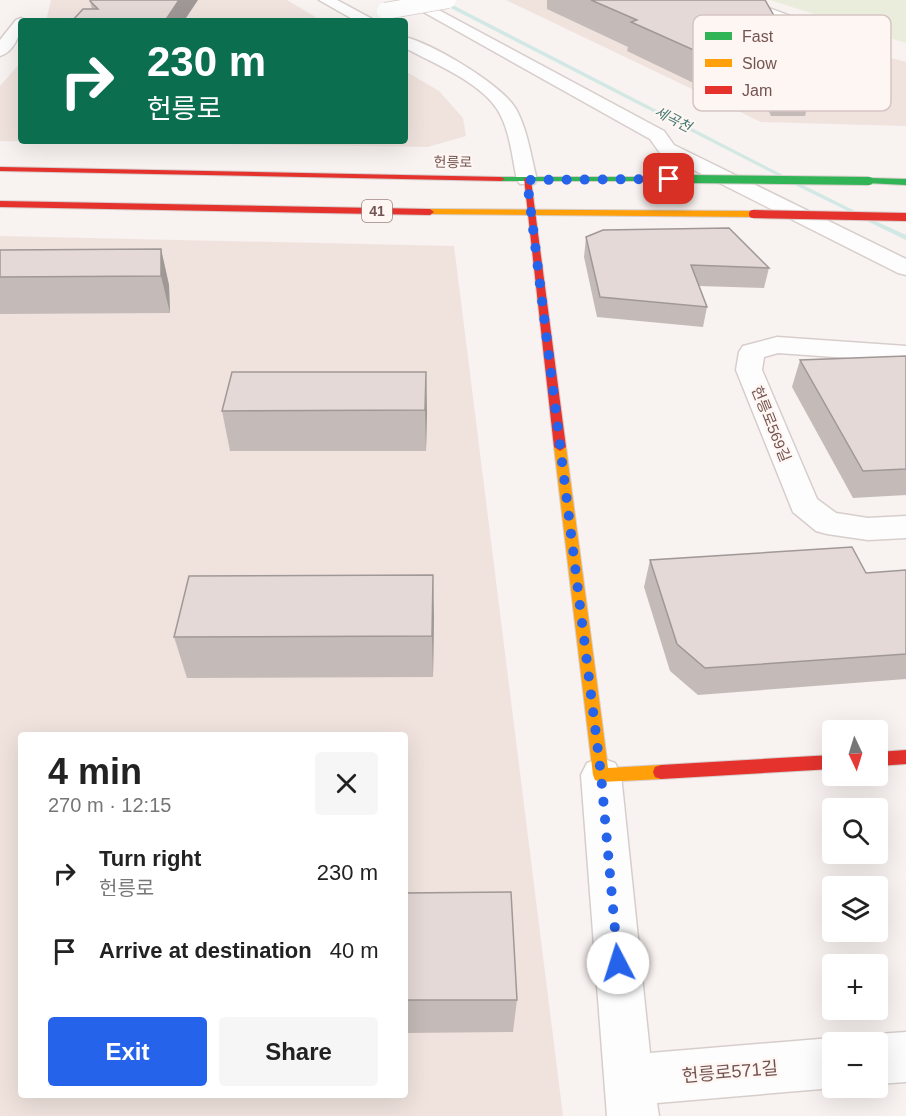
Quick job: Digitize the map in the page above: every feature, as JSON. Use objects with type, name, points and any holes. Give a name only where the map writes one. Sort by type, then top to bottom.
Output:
[{"type":"main road","name":"헌릉로","points":[[0,169],[527,180],[688,179],[906,182]]},
{"type":"main road","name":"헌릉로571길","points":[[527,180],[601,775]]},
{"type":"main road","name":"41","points":[[0,204],[531,214],[906,217]]},
{"type":"main road","points":[[888,758],[906,757]]},
{"type":"main road","points":[[601,775],[822,763]]},
{"type":"street","points":[[326,0],[363,18],[385,11],[448,0]]},
{"type":"street","points":[[408,0],[657,135],[667,149],[906,268]]},
{"type":"street","points":[[734,0],[775,15]]},
{"type":"street","points":[[0,51],[18,26]]},
{"type":"street","points":[[408,44],[476,81],[505,108],[516,136],[527,180]]},
{"type":"street","name":"헌릉로569길","points":[[906,354],[777,345],[752,352],[749,370],[804,505],[827,523],[868,529],[906,527]]},
{"type":"street","name":"헌릉로571길","points":[[601,775],[630,1098],[822,1065]]},
{"type":"street","points":[[888,1058],[906,1057]]},
{"type":"shaded area","points":[[51,0],[287,0],[317,18],[47,18]]},
{"type":"shaded area","points":[[506,0],[715,0],[756,15],[693,15],[693,89]]},
{"type":"shaded area","points":[[891,58],[906,62],[906,126],[761,122],[738,111],[891,111]]},
{"type":"shaded area","points":[[18,65],[18,141],[0,141],[0,86]]},
{"type":"shaded area","points":[[408,73],[439,91],[463,118],[466,136],[428,147],[214,144],[408,144]]},
{"type":"shaded area","points":[[0,236],[454,246],[563,1116],[0,1116]]},
{"type":"green space","points":[[770,0],[906,0],[906,43],[891,38],[891,15],[817,15]]},
{"type":"building","points":[[179,0],[167,18],[75,18],[83,9],[98,9],[90,1]]},
{"type":"building","points":[[591,0],[765,0],[774,15],[693,15],[693,50],[631,22],[637,20]]},
{"type":"building","points":[[729,228],[769,268],[691,265],[707,307],[600,297],[586,237],[603,230]]},
{"type":"building","points":[[161,249],[161,276],[0,277],[0,250]]},
{"type":"building","points":[[906,356],[906,469],[863,471],[800,360]]},
{"type":"building","points":[[232,372],[426,372],[425,410],[222,411]]},
{"type":"building","points":[[852,547],[866,573],[906,570],[906,654],[705,668],[677,644],[650,560]]},
{"type":"building","points":[[433,575],[432,636],[174,637],[189,576]]},
{"type":"building","points":[[511,892],[517,1000],[408,1000],[408,893]]},
{"type":"waterway","name":"세곡천","points":[[441,1],[780,175]]},
{"type":"waterway","name":"세곡천","points":[[799,185],[852,211]]},
{"type":"waterway","name":"세곡천","points":[[871,221],[906,238]]},
{"type":"traffic: fast","points":[[501,179],[688,179]]},
{"type":"traffic: fast","points":[[688,179],[869,181]]},
{"type":"traffic: fast","points":[[869,181],[906,182]]},
{"type":"traffic: slow","points":[[430,212],[753,214]]},
{"type":"traffic: slow","points":[[560,447],[601,775],[661,772]]},
{"type":"traffic: jam","points":[[0,169],[501,179]]},
{"type":"traffic: jam","points":[[527,180],[560,447]]},
{"type":"traffic: jam","points":[[0,204],[430,212]]},
{"type":"traffic: jam","points":[[753,214],[906,217]]},
{"type":"traffic: jam","points":[[888,758],[906,757]]},
{"type":"traffic: jam","points":[[661,772],[822,763]]},
{"type":"route","points":[[618,963],[601,775],[527,180],[669,179]]}]
